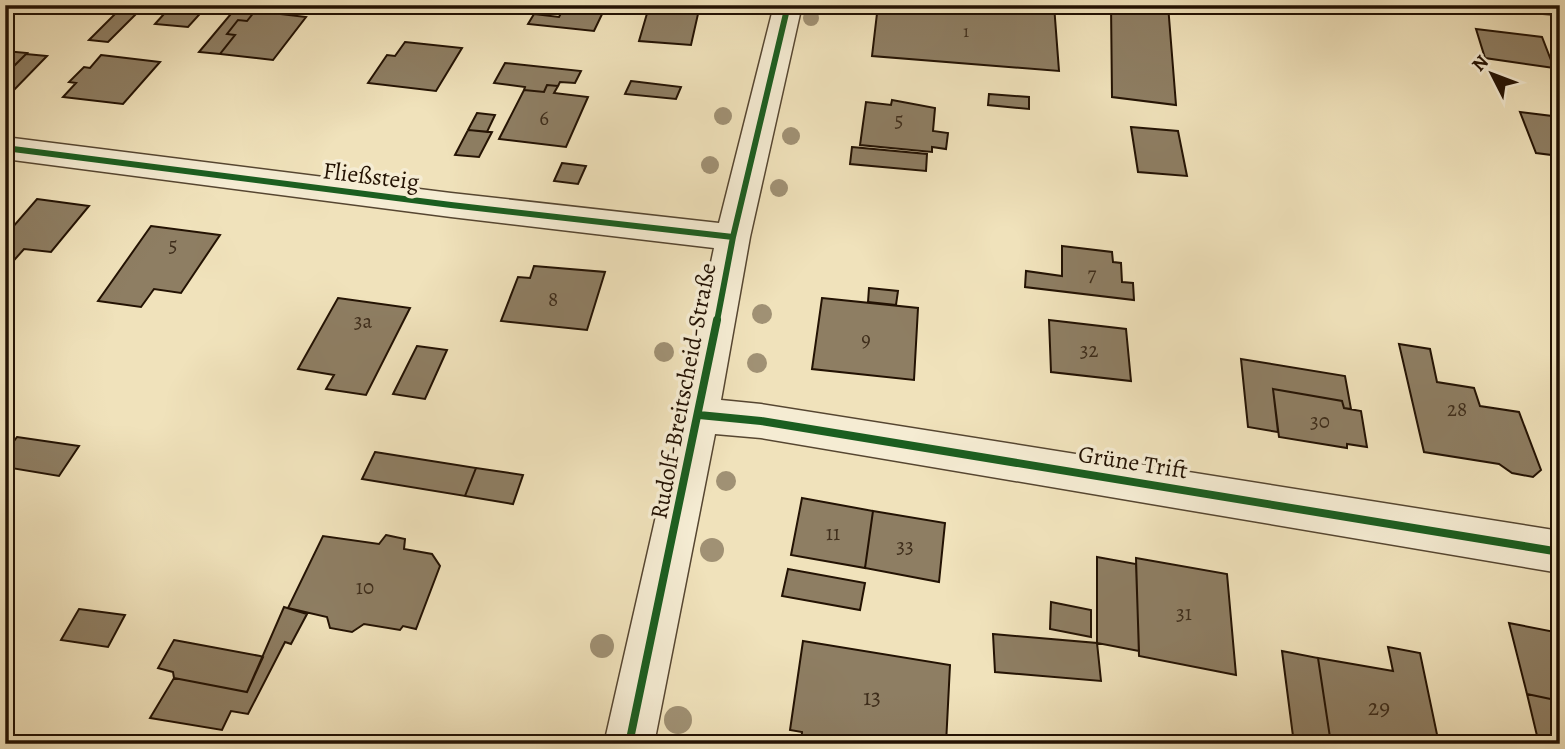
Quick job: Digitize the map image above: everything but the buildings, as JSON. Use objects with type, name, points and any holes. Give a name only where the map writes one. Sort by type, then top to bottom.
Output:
[{"type":"street","name":"Rudolf-Breitscheid-Straße","points":[[629,744],[699,415],[733,237],[788,5]]},
{"type":"street","name":"Fließsteig","points":[[5,148],[451,205],[733,237]]},
{"type":"street","name":"Grüne Trift","points":[[699,415],[761,421],[1560,552]]},
{"type":"shaded area","points":[[1469,5],[1560,5],[1560,16]]},
{"type":"cycle path","points":[[629,744],[699,415],[733,237],[788,5]]},
{"type":"cycle path","points":[[5,148],[451,205],[733,237]]},
{"type":"cycle path","points":[[699,415],[761,421],[1560,552]]}]
